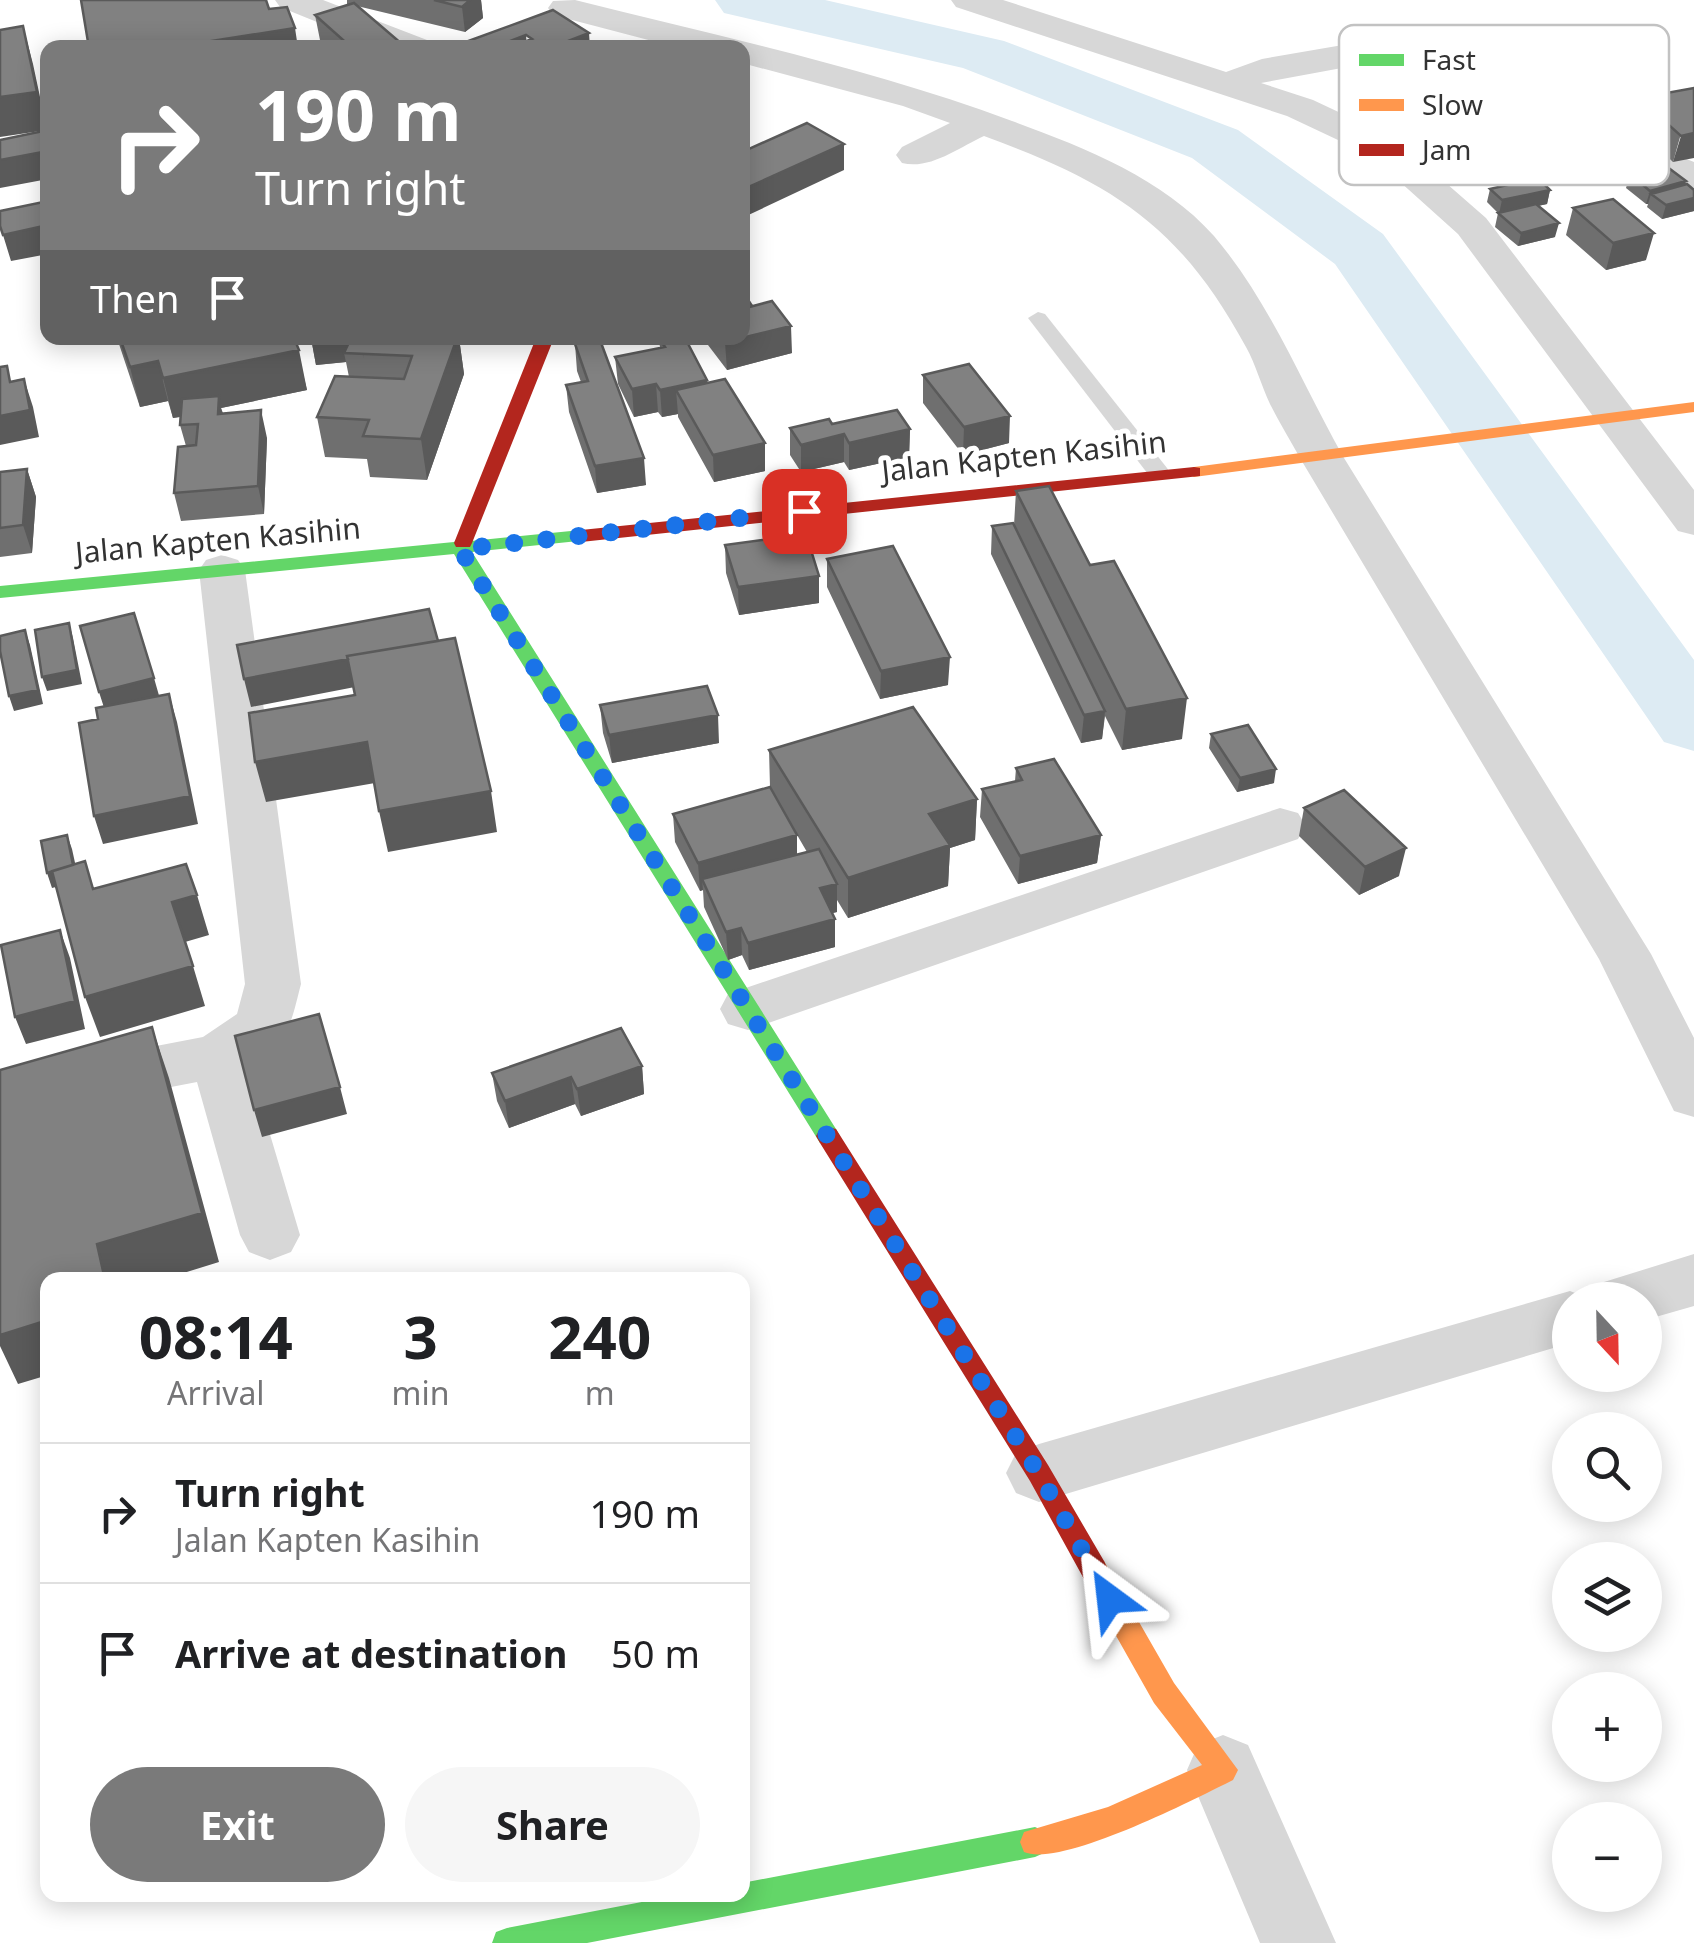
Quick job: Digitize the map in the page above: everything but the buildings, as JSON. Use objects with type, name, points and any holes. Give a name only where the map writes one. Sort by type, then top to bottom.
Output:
[{"type":"street","points":[[292,0],[394,40]]},
{"type":"street","points":[[968,0],[1300,108],[1339,126]]},
{"type":"street","points":[[565,8],[692,40]]},
{"type":"street","points":[[750,54],[916,98],[1056,150],[1143,195],[1199,244],[1268,348],[1292,404],[1330,457],[1624,954],[1694,1095]]},
{"type":"street","points":[[1228,84],[1262,70],[1339,57]]},
{"type":"street","points":[[915,155],[982,122]]},
{"type":"street","points":[[1669,165],[1694,176]]},
{"type":"street","points":[[1426,185],[1472,226],[1600,421],[1694,521]]},
{"type":"street","points":[[542,345],[460,549],[1039,1474],[1164,1693],[1223,1770],[1298,1943]]},
{"type":"street","name":"Jalan Kapten Kasihin","points":[[0,592],[460,549],[1330,457],[1694,407]]},
{"type":"street","points":[[0,1098],[218,1056],[262,1026],[272,984],[222,570]]},
{"type":"street","points":[[748,1009],[1280,826]]},
{"type":"street","points":[[218,1056],[270,1235]]},
{"type":"street","points":[[1662,1289],[1694,1280]]},
{"type":"street","points":[[1039,1474],[1552,1322]]},
{"type":"street","points":[[750,1896],[1066,1836],[1148,1808],[1223,1770]]},
{"type":"street","points":[[507,1943],[721,1902]]},
{"type":"lane","points":[[1038,318],[1160,472]]},
{"type":"waterway","points":[[745,0],[982,54],[1215,144],[1359,249],[1694,722]]},
{"type":"traffic: fast","points":[[0,592],[581,536]]},
{"type":"traffic: fast","points":[[463,543],[460,549],[828,1136]]},
{"type":"traffic: fast","points":[[750,1897],[1035,1842]]},
{"type":"traffic: fast","points":[[507,1943],[721,1902]]},
{"type":"traffic: slow","points":[[1194,472],[1694,407]]},
{"type":"traffic: slow","points":[[1035,1842],[1131,1813],[1223,1770],[1164,1693],[1094,1570]]},
{"type":"traffic: jam","points":[[463,543],[542,345]]},
{"type":"traffic: jam","points":[[581,536],[1194,472]]},
{"type":"traffic: jam","points":[[828,1136],[1039,1473],[1094,1570]]},
{"type":"route","points":[[804,511],[460,549],[1039,1474],[1110,1599]]}]
